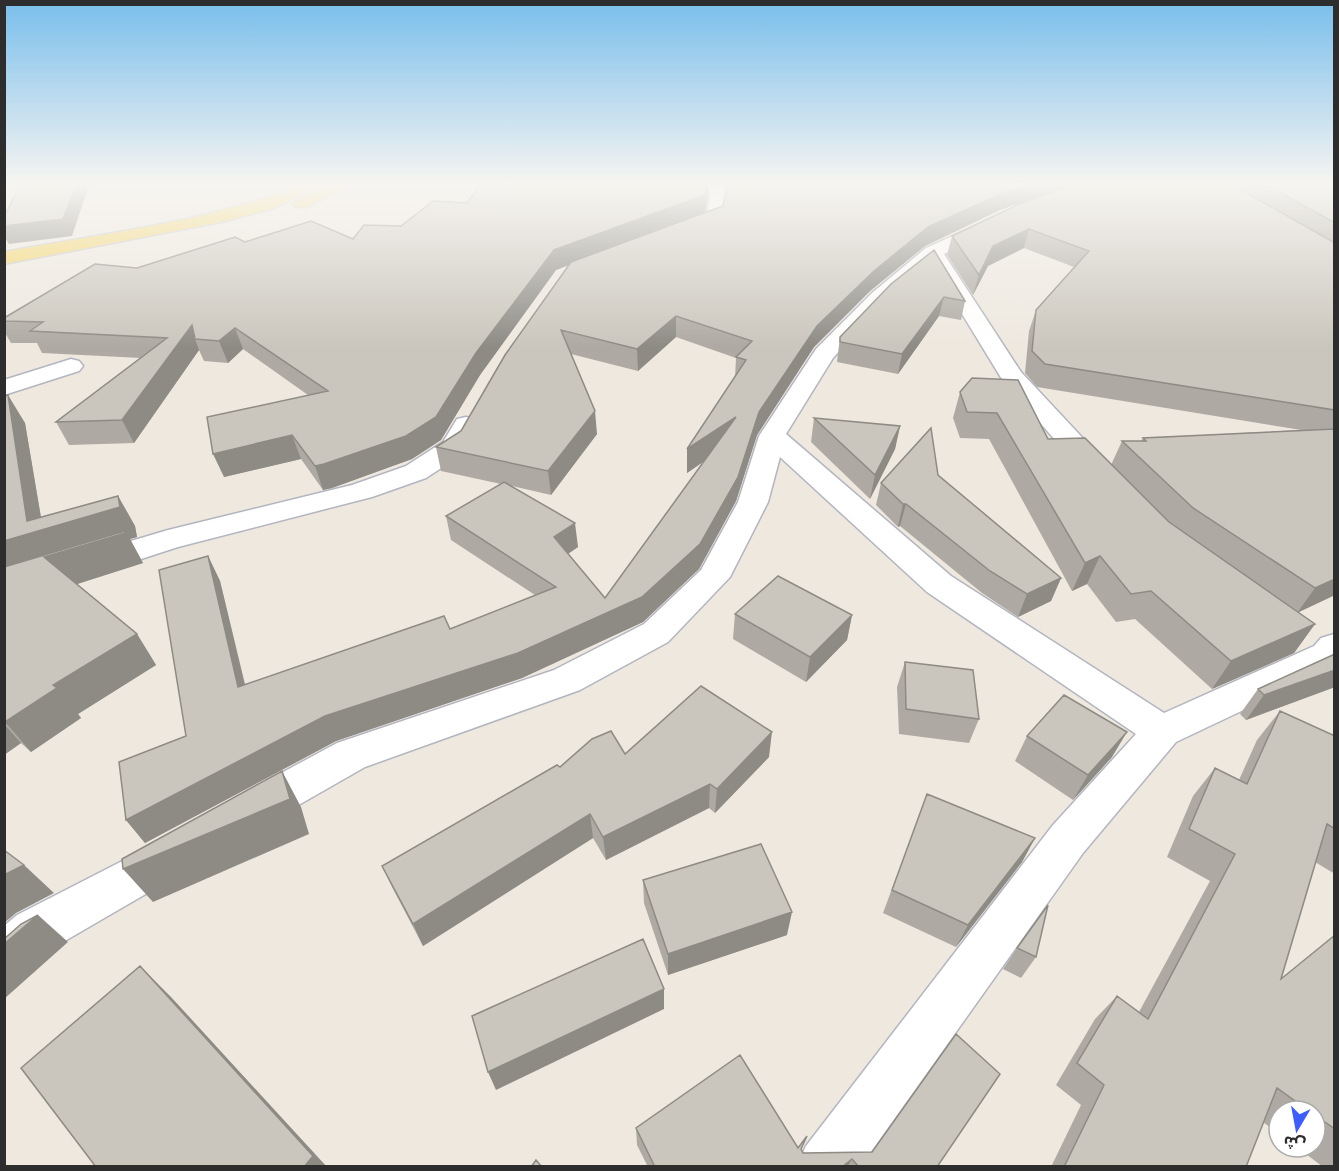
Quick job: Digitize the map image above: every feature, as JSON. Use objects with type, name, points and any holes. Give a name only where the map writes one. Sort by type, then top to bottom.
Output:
[{"type":"main road","points":[[4,258],[114,238]]},
{"type":"street","points":[[4,959],[34,932],[351,755],[567,680],[656,633],[714,577],[753,502],[772,436],[825,354],[879,297],[933,252],[964,238]]},
{"type":"street","points":[[933,252],[1012,376],[1067,439],[1117,490]]},
{"type":"street","points":[[4,388],[71,366]]},
{"type":"street","points":[[77,569],[168,540],[362,491],[416,472],[454,447],[477,406]]},
{"type":"street","points":[[772,436],[939,584],[1162,731]]},
{"type":"street","points":[[826,1167],[1068,838],[1162,731],[1320,645]]},
{"type":"building","points":[[233,238],[245,242],[259,238],[588,238],[554,250],[476,353],[436,417],[406,436],[315,466],[292,435],[213,454],[207,417],[328,391],[235,328],[219,341],[195,339],[192,325],[122,420],[56,422],[167,338],[30,331],[43,322],[4,321],[4,318],[95,264],[137,268]]},
{"type":"building","points":[[637,238],[915,238],[874,271],[817,326],[759,412],[738,477],[700,544],[642,597],[518,653],[325,716],[126,820],[119,762],[186,736],[159,570],[208,556],[238,687],[444,616],[450,629],[556,587],[446,516],[504,482],[575,523],[554,537],[605,598],[736,417],[687,449],[746,360],[736,357],[752,341],[676,316],[637,349],[561,330],[595,411],[548,471],[436,447],[461,431],[505,355],[571,262]]},
{"type":"building","points":[[953,238],[1011,238],[993,246],[979,275]]},
{"type":"building","points":[[1053,238],[1326,238],[1335,243],[1335,410],[1045,364],[1032,351],[1036,310],[1089,251]]},
{"type":"building","points":[[934,250],[965,301],[944,297],[902,354],[840,342],[840,337],[891,284]]},
{"type":"building","points":[[972,378],[1018,380],[1048,439],[1085,438],[1169,522],[1315,624],[1231,661],[1151,591],[1131,594],[1100,556],[1085,563],[997,413],[967,412],[960,392]]},
{"type":"building","points":[[8,395],[27,521],[118,496],[120,507],[4,541],[4,396]]},
{"type":"building","points":[[814,418],[900,426],[875,475]]},
{"type":"building","points":[[931,428],[938,475],[1061,578],[1027,594],[990,571],[906,504],[903,504],[881,483]]},
{"type":"building","points":[[1335,429],[1335,579],[1315,588],[1193,508],[1122,441],[1146,441],[1143,438]]},
{"type":"building","points":[[125,531],[125,533],[44,557],[137,634],[53,685],[57,688],[5,722],[4,567]]},
{"type":"building","points":[[778,576],[852,615],[810,657],[735,614]]},
{"type":"building","points":[[1335,654],[1335,670],[1264,695],[1258,689]]},
{"type":"building","points":[[905,662],[973,670],[979,719],[906,709]]},
{"type":"building","points":[[701,686],[772,732],[717,789],[710,784],[603,837],[590,814],[413,924],[382,866],[557,765],[560,767],[592,739],[611,731],[625,754]]},
{"type":"building","points":[[1064,695],[1127,732],[1088,775],[1027,736]]},
{"type":"building","points":[[1280,711],[1335,736],[1335,829],[1327,824],[1281,979],[1335,935],[1335,1129],[1327,1123],[1327,1099],[1292,1099],[1277,1088],[1273,1099],[1267,1099],[1267,1113],[1246,1167],[1064,1167],[1104,1085],[1077,1063],[1117,996],[1148,1019],[1235,854],[1189,829],[1215,768],[1247,784]]},
{"type":"building","points":[[282,771],[290,799],[123,869],[122,859]]},
{"type":"building","points":[[927,794],[1035,838],[968,925],[892,890]]},
{"type":"building","points":[[761,844],[792,912],[668,954],[643,880]]},
{"type":"building","points":[[4,850],[24,865],[4,875]]},
{"type":"building","points":[[1048,905],[1036,957],[1017,948]]},
{"type":"building","points":[[38,915],[4,944],[4,939],[21,924]]},
{"type":"building","points":[[643,939],[664,989],[488,1072],[472,1016]]},
{"type":"building","points":[[140,966],[313,1156],[304,1167],[96,1167],[21,1068]]},
{"type":"building","points":[[956,1034],[1000,1074],[937,1167],[859,1167],[852,1159],[842,1167],[655,1167],[636,1128],[740,1055],[798,1148],[807,1136],[801,1149],[803,1153],[872,1152]]},
{"type":"building","points":[[536,1160],[542,1167],[531,1167]]}]
